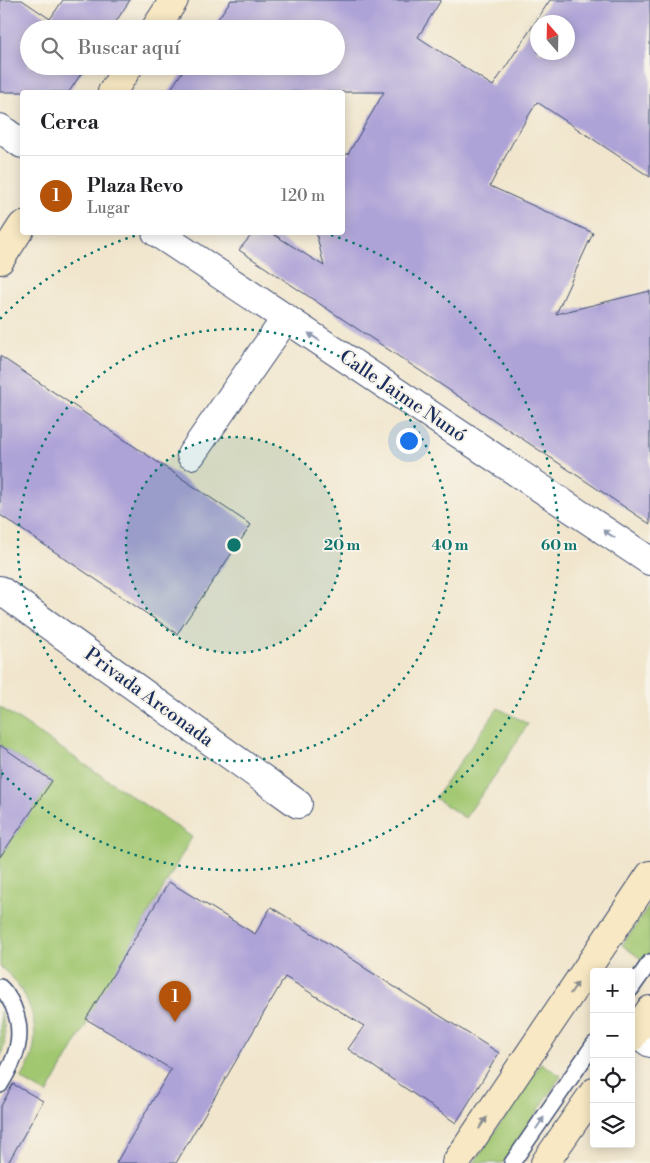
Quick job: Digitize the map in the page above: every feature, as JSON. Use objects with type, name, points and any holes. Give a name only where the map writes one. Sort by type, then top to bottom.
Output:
[{"type":"main road","points":[[160,20],[174,0]]},
{"type":"main road","points":[[113,90],[123,75]]},
{"type":"main road","points":[[0,260],[20,229]]},
{"type":"main road","points":[[456,1163],[650,875]]},
{"type":"main road","points":[[639,1038],[650,1010]]},
{"type":"main road","points":[[545,1163],[590,1098]]},
{"type":"street","points":[[0,128],[20,143]]},
{"type":"street","name":"Calle Jaime Nunó","points":[[161,235],[650,561]]},
{"type":"street","points":[[191,455],[286,318]]},
{"type":"street","name":"Privada Arconada","points":[[0,590],[298,804]]},
{"type":"lane","points":[[635,983],[650,962]]},
{"type":"lane","points":[[0,987],[4,990],[19,1022],[19,1041],[14,1061],[0,1085]]},
{"type":"lane","points":[[512,1163],[590,1050]]},
{"type":"green space","points":[[0,707],[192,837],[47,1094],[21,1079],[34,1048],[34,1022],[25,997],[18,985],[0,967],[0,857],[52,781],[0,745]]},
{"type":"green space","points":[[498,708],[528,724],[501,767],[465,818],[435,798]]},
{"type":"green space","points":[[650,905],[650,953],[644,961],[622,945]]},
{"type":"green space","points":[[0,1011],[5,1034],[0,1058]]},
{"type":"green space","points":[[541,1063],[561,1076],[503,1163],[474,1163]]},
{"type":"building","points":[[0,0],[22,0],[50,19],[63,0],[130,0],[117,20],[20,20],[20,75],[80,75],[70,90],[0,92]]},
{"type":"building","points":[[231,0],[441,0],[418,37],[493,86],[530,30],[530,60],[575,60],[575,15],[540,15],[550,0],[650,0],[650,177],[537,102],[515,138],[490,186],[593,233],[556,314],[650,291],[650,524],[239,250],[252,235],[275,235],[324,266],[317,235],[345,235],[345,154],[348,154],[384,92],[345,92],[345,90],[170,90],[180,75],[345,75],[345,20],[217,20]]},
{"type":"building","points":[[0,356],[251,525],[177,634],[0,515]]},
{"type":"building","points":[[0,745],[52,781],[0,857]]},
{"type":"building","points":[[169,882],[255,934],[271,907],[499,1053],[456,1123],[348,1049],[364,1026],[285,977],[176,1163],[116,1163],[171,1069],[86,1019]]},
{"type":"building","points":[[13,1084],[43,1101],[8,1163],[0,1163],[0,1108]]},
{"type":"place","name":"Plaza Revo","points":[[175,1022]]}]
